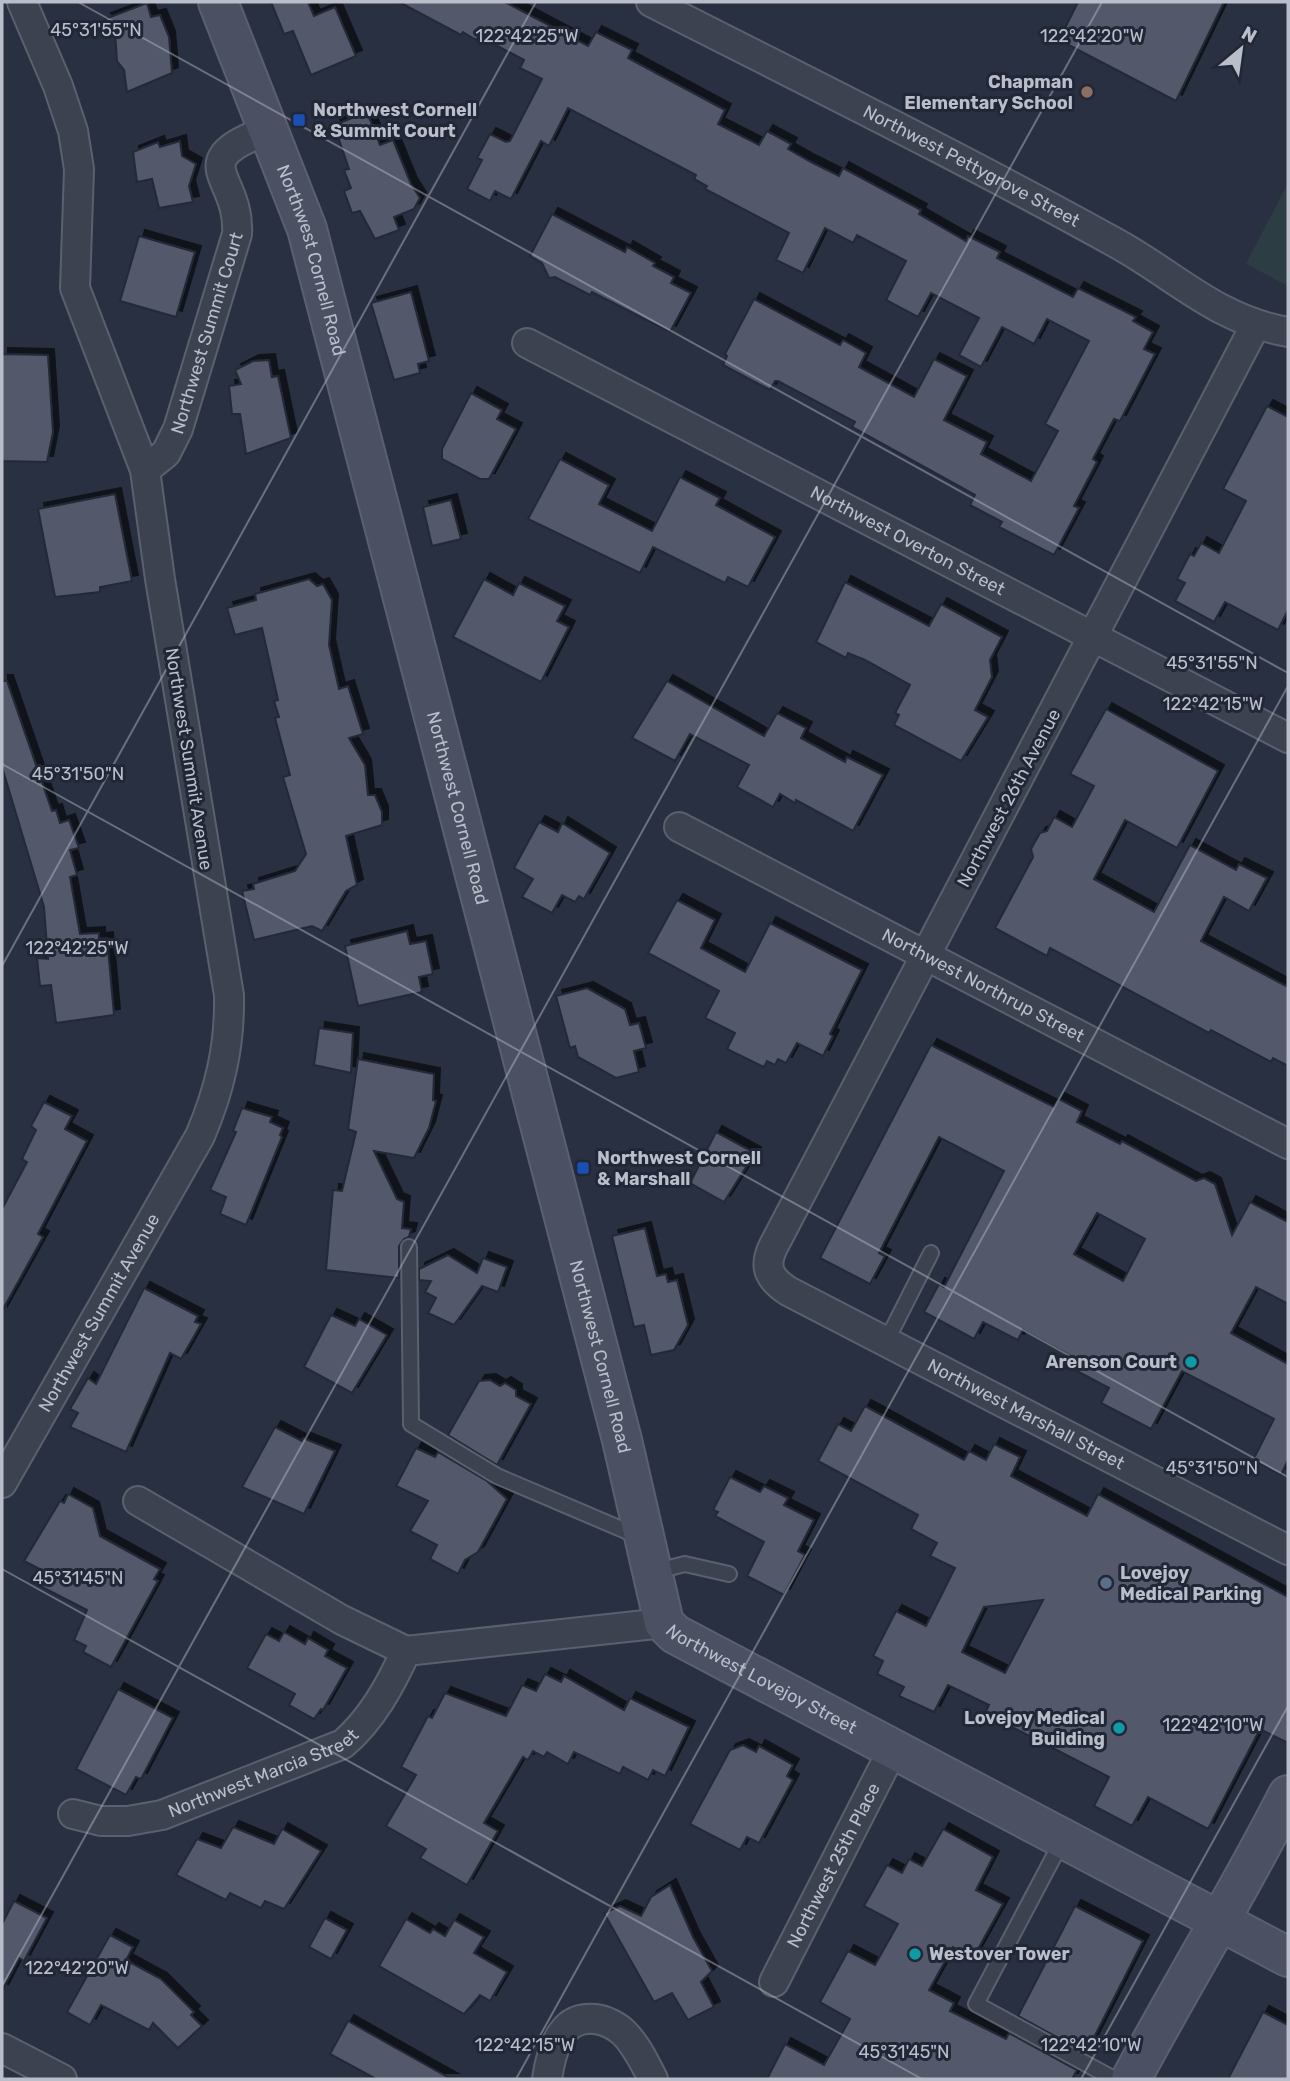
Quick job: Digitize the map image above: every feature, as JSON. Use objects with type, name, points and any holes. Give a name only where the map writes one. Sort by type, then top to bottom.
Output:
[{"type":"main road","name":"Northwest Cornell Road","points":[[218,2],[307,229],[622,1440],[664,1623]]},
{"type":"main road","name":"Northwest Lovejoy Street","points":[[664,1623],[695,1646],[894,1747],[1288,1957]]},
{"type":"main road","points":[[1131,2079],[1219,1920],[1242,1885],[1288,1795]]},
{"type":"street","name":"Northwest Summit Avenue","points":[[2,1483],[200,1136],[214,1103],[228,1047],[229,995],[160,579],[145,470],[75,288],[79,169],[73,131],[58,86],[22,2]]},
{"type":"street","name":"Northwest Pettygrove Street","points":[[651,2],[1119,244],[1193,294],[1255,326],[1288,332]]},
{"type":"street","name":"Northwest Summit Court","points":[[145,470],[159,462],[174,439],[237,234],[236,211],[222,176],[221,161],[234,143],[268,130]]},
{"type":"street","name":"Northwest 26th Avenue","points":[[768,1272],[768,1259],[773,1247],[1255,326]]},
{"type":"street","name":"Northwest Overton Street","points":[[527,342],[1288,738]]},
{"type":"street","name":"Northwest Northrup Street","points":[[678,827],[1288,1144]]},
{"type":"street","name":"Northwest Marshall Street","points":[[768,1272],[775,1282],[788,1291],[1288,1550]]},
{"type":"street","points":[[138,1502],[342,1620],[406,1651]]},
{"type":"street","name":"Northwest Lovejoy Street","points":[[406,1651],[664,1623]]},
{"type":"street","name":"Northwest Marcia Street","points":[[73,1814],[101,1821],[128,1821],[162,1815],[343,1744],[372,1714],[406,1651]]},
{"type":"street","name":"Northwest 25th Place","points":[[774,1982],[894,1747]]},
{"type":"street","points":[[547,2079],[554,2048],[562,2033],[570,2024],[582,2019],[607,2022],[623,2031],[635,2045],[653,2079]]},
{"type":"street","points":[[2,2048],[62,2079]]},
{"type":"lane","points":[[409,1247],[411,1424],[497,1476],[649,1556],[729,1574]]},
{"type":"lane","points":[[886,1342],[931,1254]]},
{"type":"lane","points":[[1064,1838],[976,2004],[1114,2079]]},
{"type":"shaded area","points":[[1288,183],[1288,286],[1246,264]]},
{"type":"building","points":[[271,2],[308,2],[314,16],[335,7],[356,56],[311,75],[293,31],[284,34]]},
{"type":"building","points":[[399,2],[505,2],[588,46],[596,32],[632,50],[628,58],[725,110],[718,124],[759,145],[767,131],[791,144],[788,149],[811,162],[839,176],[843,168],[921,210],[919,214],[966,241],[968,236],[1000,252],[997,258],[1073,297],[1078,288],[1136,317],[1133,321],[1153,332],[1144,349],[1155,354],[1120,421],[1114,419],[1093,459],[1097,462],[1074,506],[1079,508],[1054,555],[999,527],[1002,522],[970,505],[975,495],[852,427],[855,422],[778,381],[775,381],[770,390],[723,365],[727,356],[725,354],[754,299],[840,345],[843,340],[866,353],[859,367],[914,397],[934,359],[967,376],[944,420],[987,442],[981,454],[1031,481],[1058,431],[1045,424],[1089,341],[1047,319],[1034,344],[1002,327],[981,367],[959,355],[979,318],[931,293],[918,317],[886,300],[906,261],[857,235],[853,243],[825,228],[803,273],[776,260],[789,233],[705,189],[707,186],[694,179],[696,175],[568,108],[549,146],[541,141],[511,199],[495,191],[490,201],[467,189],[482,160],[477,158],[490,134],[506,142],[510,141],[542,79],[520,68],[524,60],[479,36],[476,40],[463,32],[461,35]]},
{"type":"building","points":[[1078,2],[1224,2],[1176,101],[1059,40]]},
{"type":"building","points":[[147,3],[151,17],[160,15],[169,37],[172,73],[127,92],[124,70],[117,61],[115,32],[105,19]]},
{"type":"building","points":[[367,112],[380,145],[393,140],[411,184],[420,198],[414,209],[394,217],[399,230],[375,239],[360,211],[352,213],[344,191],[351,188],[344,170],[349,169],[334,125]]},
{"type":"building","points":[[180,141],[182,156],[196,164],[189,186],[193,202],[159,208],[152,179],[137,182],[133,152],[158,142],[160,147]]},
{"type":"building","points":[[552,214],[625,252],[627,247],[674,277],[671,283],[691,293],[670,332],[592,292],[590,295],[555,277],[549,278],[542,263],[530,256]]},
{"type":"building","points":[[139,236],[195,252],[176,317],[120,301]]},
{"type":"building","points":[[411,292],[429,361],[418,364],[420,373],[394,380],[371,303]]},
{"type":"building","points":[[2,354],[48,355],[53,432],[47,462],[2,461]]},
{"type":"building","points":[[269,360],[272,377],[278,376],[291,438],[246,454],[240,414],[232,414],[229,386],[241,384],[235,370],[253,361]]},
{"type":"building","points":[[471,393],[502,410],[497,419],[516,429],[489,479],[480,479],[442,459],[442,449]]},
{"type":"building","points":[[1267,406],[1288,417],[1288,610],[1278,630],[1225,602],[1214,622],[1175,601],[1185,583],[1177,579],[1190,554],[1194,556],[1201,543],[1219,553],[1246,501],[1223,489]]},
{"type":"building","points":[[560,459],[609,485],[599,504],[652,531],[680,477],[720,498],[716,505],[775,537],[748,587],[728,577],[725,583],[653,547],[640,573],[528,519]]},
{"type":"building","points":[[115,494],[132,581],[100,587],[100,592],[55,597],[38,509]]},
{"type":"building","points":[[451,500],[461,539],[432,546],[423,507]]},
{"type":"building","points":[[309,579],[317,586],[323,584],[332,600],[329,645],[339,689],[348,686],[363,734],[349,738],[365,765],[368,795],[375,795],[382,812],[382,825],[346,836],[357,885],[346,891],[322,931],[312,926],[254,940],[242,891],[254,889],[253,884],[295,871],[306,854],[283,777],[290,775],[275,718],[279,717],[274,701],[278,700],[262,628],[235,635],[227,608],[256,600],[255,594]]},
{"type":"building","points":[[484,579],[513,595],[519,583],[565,606],[557,621],[569,627],[541,682],[453,637]]},
{"type":"building","points":[[845,582],[929,626],[941,604],[1002,637],[990,660],[992,677],[975,710],[988,717],[961,761],[894,725],[899,715],[895,713],[910,685],[865,660],[848,653],[846,658],[816,642]]},
{"type":"building","points":[[2,681],[7,681],[52,811],[56,810],[60,823],[69,820],[79,848],[70,850],[77,875],[70,877],[80,934],[99,933],[99,939],[107,938],[114,1015],[56,1023],[51,985],[40,986],[37,958],[48,959],[44,907],[2,767]]},
{"type":"building","points":[[667,681],[764,736],[777,713],[806,728],[801,738],[845,762],[847,757],[883,775],[853,831],[796,800],[795,803],[780,794],[773,807],[737,787],[749,765],[690,734],[675,761],[632,738]]},
{"type":"building","points":[[1106,709],[1218,771],[1177,848],[1125,820],[1094,879],[1154,912],[1190,845],[1236,870],[1239,864],[1267,878],[1249,911],[1224,897],[1201,941],[1288,987],[1288,1066],[1273,1058],[1271,1062],[1211,1030],[1209,1033],[1050,948],[1047,956],[995,928],[1033,857],[1031,849],[1040,833],[1047,831],[1054,817],[1072,827],[1094,786],[1070,774]]},
{"type":"building","points":[[539,822],[558,832],[562,823],[610,853],[584,899],[579,896],[575,902],[562,895],[552,913],[522,897],[533,879],[514,868]]},
{"type":"building","points":[[677,900],[715,920],[701,948],[745,972],[770,923],[862,970],[830,1034],[833,1036],[823,1056],[797,1043],[786,1063],[778,1059],[775,1065],[767,1061],[764,1067],[727,1049],[735,1033],[705,1018],[719,991],[648,953]]},
{"type":"building","points":[[407,931],[410,944],[426,941],[433,974],[419,977],[422,992],[358,1006],[345,946]]},
{"type":"building","points":[[587,988],[625,1009],[630,1025],[639,1023],[646,1048],[634,1051],[639,1072],[616,1078],[578,1057],[575,1046],[570,1048],[556,996]]},
{"type":"building","points":[[319,1028],[353,1033],[351,1073],[314,1065]]},
{"type":"building","points":[[931,1045],[1054,1107],[1059,1099],[1082,1111],[1077,1122],[1120,1144],[1122,1141],[1196,1181],[1204,1178],[1215,1184],[1232,1235],[1250,1202],[1288,1222],[1288,1304],[1256,1287],[1231,1333],[1288,1364],[1288,1460],[1281,1475],[1253,1460],[1274,1419],[1182,1371],[1151,1429],[1101,1403],[1109,1388],[1069,1367],[1074,1358],[1023,1330],[1018,1340],[983,1322],[974,1339],[924,1312],[939,1284],[944,1287],[1004,1171],[939,1137],[879,1253],[885,1256],[870,1284],[820,1258]],"holes":[[[1097,1213],[1145,1239],[1123,1281],[1074,1254]]]},
{"type":"building","points":[[358,1059],[434,1074],[433,1100],[436,1101],[429,1128],[414,1158],[374,1151],[397,1199],[404,1202],[402,1228],[411,1229],[409,1237],[399,1246],[399,1278],[326,1270],[333,1190],[342,1191],[356,1132],[348,1129]]},
{"type":"building","points":[[44,1102],[72,1116],[65,1129],[87,1141],[38,1234],[43,1237],[2,1311],[2,1209],[27,1162],[22,1159],[36,1130],[31,1126]]},
{"type":"building","points":[[242,1108],[272,1117],[270,1122],[283,1128],[280,1135],[282,1137],[246,1225],[220,1214],[226,1197],[210,1190],[236,1132],[233,1131]]},
{"type":"building","points":[[716,1132],[755,1153],[724,1202],[690,1183]]},
{"type":"building","points":[[645,1228],[657,1276],[666,1274],[668,1282],[677,1280],[688,1325],[674,1350],[651,1355],[644,1325],[634,1327],[612,1236]]},
{"type":"building","points":[[448,1255],[477,1273],[483,1258],[507,1267],[498,1292],[482,1286],[454,1325],[428,1313],[436,1298],[425,1292],[431,1281],[419,1280],[419,1269]]},
{"type":"building","points":[[144,1288],[198,1316],[195,1322],[201,1324],[181,1359],[170,1353],[126,1452],[70,1427],[78,1413],[70,1409],[88,1378],[96,1384]]},
{"type":"building","points":[[331,1315],[355,1326],[359,1319],[387,1335],[352,1393],[304,1367]]},
{"type":"building","points":[[490,1380],[500,1386],[505,1383],[516,1390],[516,1396],[531,1404],[497,1465],[448,1435],[479,1381]]},
{"type":"building","points":[[865,1406],[964,1460],[969,1451],[986,1460],[994,1444],[1020,1457],[1011,1476],[1087,1516],[1098,1494],[1288,1597],[1288,1743],[1260,1729],[1208,1829],[1148,1797],[1132,1826],[1094,1806],[1109,1777],[985,1713],[989,1705],[948,1685],[934,1712],[899,1696],[904,1687],[877,1674],[883,1661],[873,1656],[896,1611],[926,1626],[955,1568],[930,1556],[937,1543],[911,1529],[918,1515],[818,1461],[838,1424],[851,1431]],"holes":[[[1043,1600],[1005,1673],[962,1652],[984,1607]]]},
{"type":"building","points":[[275,1427],[302,1441],[303,1438],[335,1451],[304,1514],[242,1487]]},
{"type":"building","points":[[416,1448],[435,1457],[438,1452],[487,1481],[507,1499],[478,1552],[465,1560],[458,1574],[430,1559],[437,1545],[410,1531],[428,1501],[396,1486]]},
{"type":"building","points":[[730,1477],[760,1492],[764,1486],[788,1498],[784,1505],[814,1520],[798,1551],[805,1555],[784,1595],[747,1576],[764,1542],[715,1516],[718,1512],[713,1510]]},
{"type":"building","points":[[68,1494],[93,1508],[100,1536],[160,1569],[154,1579],[158,1581],[111,1667],[83,1652],[86,1646],[74,1640],[87,1610],[42,1587],[49,1574],[24,1561],[60,1501],[64,1503]]},
{"type":"building","points":[[284,1632],[305,1644],[308,1638],[328,1650],[325,1656],[347,1668],[323,1710],[321,1709],[314,1719],[289,1705],[295,1694],[247,1668],[266,1634],[279,1641]]},
{"type":"building","points":[[545,1674],[561,1682],[564,1676],[624,1710],[630,1698],[689,1727],[665,1776],[653,1770],[648,1780],[623,1767],[620,1774],[574,1752],[568,1764],[547,1752],[544,1757],[533,1751],[528,1760],[523,1757],[484,1823],[498,1831],[467,1885],[420,1858],[426,1849],[386,1826],[416,1775],[401,1767],[428,1716],[432,1718],[445,1693],[506,1716],[522,1685],[536,1691]]},
{"type":"building","points":[[118,1689],[173,1718],[141,1779],[136,1777],[126,1795],[76,1769]]},
{"type":"building","points":[[743,1745],[756,1752],[759,1746],[793,1765],[787,1776],[793,1780],[759,1843],[747,1837],[740,1850],[690,1824],[730,1750]]},
{"type":"building","points":[[233,1827],[274,1844],[282,1829],[321,1851],[284,1909],[265,1901],[261,1908],[230,1893],[226,1900],[176,1875],[197,1839],[221,1848]]},
{"type":"building","name":"Westover Tower","points":[[943,1829],[993,1857],[976,1890],[1003,1904],[973,1958],[953,1947],[929,1990],[954,2003],[950,2011],[1006,2039],[1009,2033],[1077,2070],[1072,2079],[767,2079],[785,2044],[824,2065],[850,2019],[820,2002],[848,1951],[875,1965],[898,1924],[864,1906],[887,1865],[902,1873],[909,1859],[922,1866]]},
{"type":"building","points":[[670,1885],[693,1937],[712,1971],[701,1982],[714,2007],[688,2020],[672,1993],[654,2002],[604,1913],[620,1906],[641,1916],[651,1897]]},
{"type":"building","points":[[14,1901],[47,1918],[24,1961],[19,1958],[2,1991],[2,1924]]},
{"type":"building","points":[[1075,1906],[1143,1941],[1086,2053],[1018,2016]]},
{"type":"building","points":[[325,1918],[347,1930],[331,1959],[309,1947]]},
{"type":"building","points":[[406,1919],[430,1933],[433,1929],[445,1936],[454,1920],[484,1937],[474,1953],[507,1972],[490,2001],[480,1995],[464,2014],[379,1966]]},
{"type":"building","points":[[110,1935],[133,1947],[126,1960],[161,1979],[194,2012],[191,2015],[202,2026],[178,2048],[153,2023],[149,2030],[101,2005],[90,2025],[67,2012]]},
{"type":"building","points":[[1263,2012],[1288,2025],[1288,2079],[1228,2079]]},
{"type":"building","points":[[348,2021],[451,2079],[376,2079],[330,2054]]},
{"type":"place","name":"Chapman Elementary School","points":[[1087,92]]},
{"type":"place","name":"Northwest Cornell & Summit Court","points":[[299,120]]},
{"type":"place","name":"Northwest Cornell & Marshall","points":[[583,1168]]},
{"type":"place","name":"Arenson Court","points":[[1191,1362]]},
{"type":"place","name":"Lovejoy Medical Parking","points":[[1106,1583]]},
{"type":"place","name":"Lovejoy Medical Building","points":[[1119,1728]]},
{"type":"place","name":"Westover Tower","points":[[915,1954]]}]
